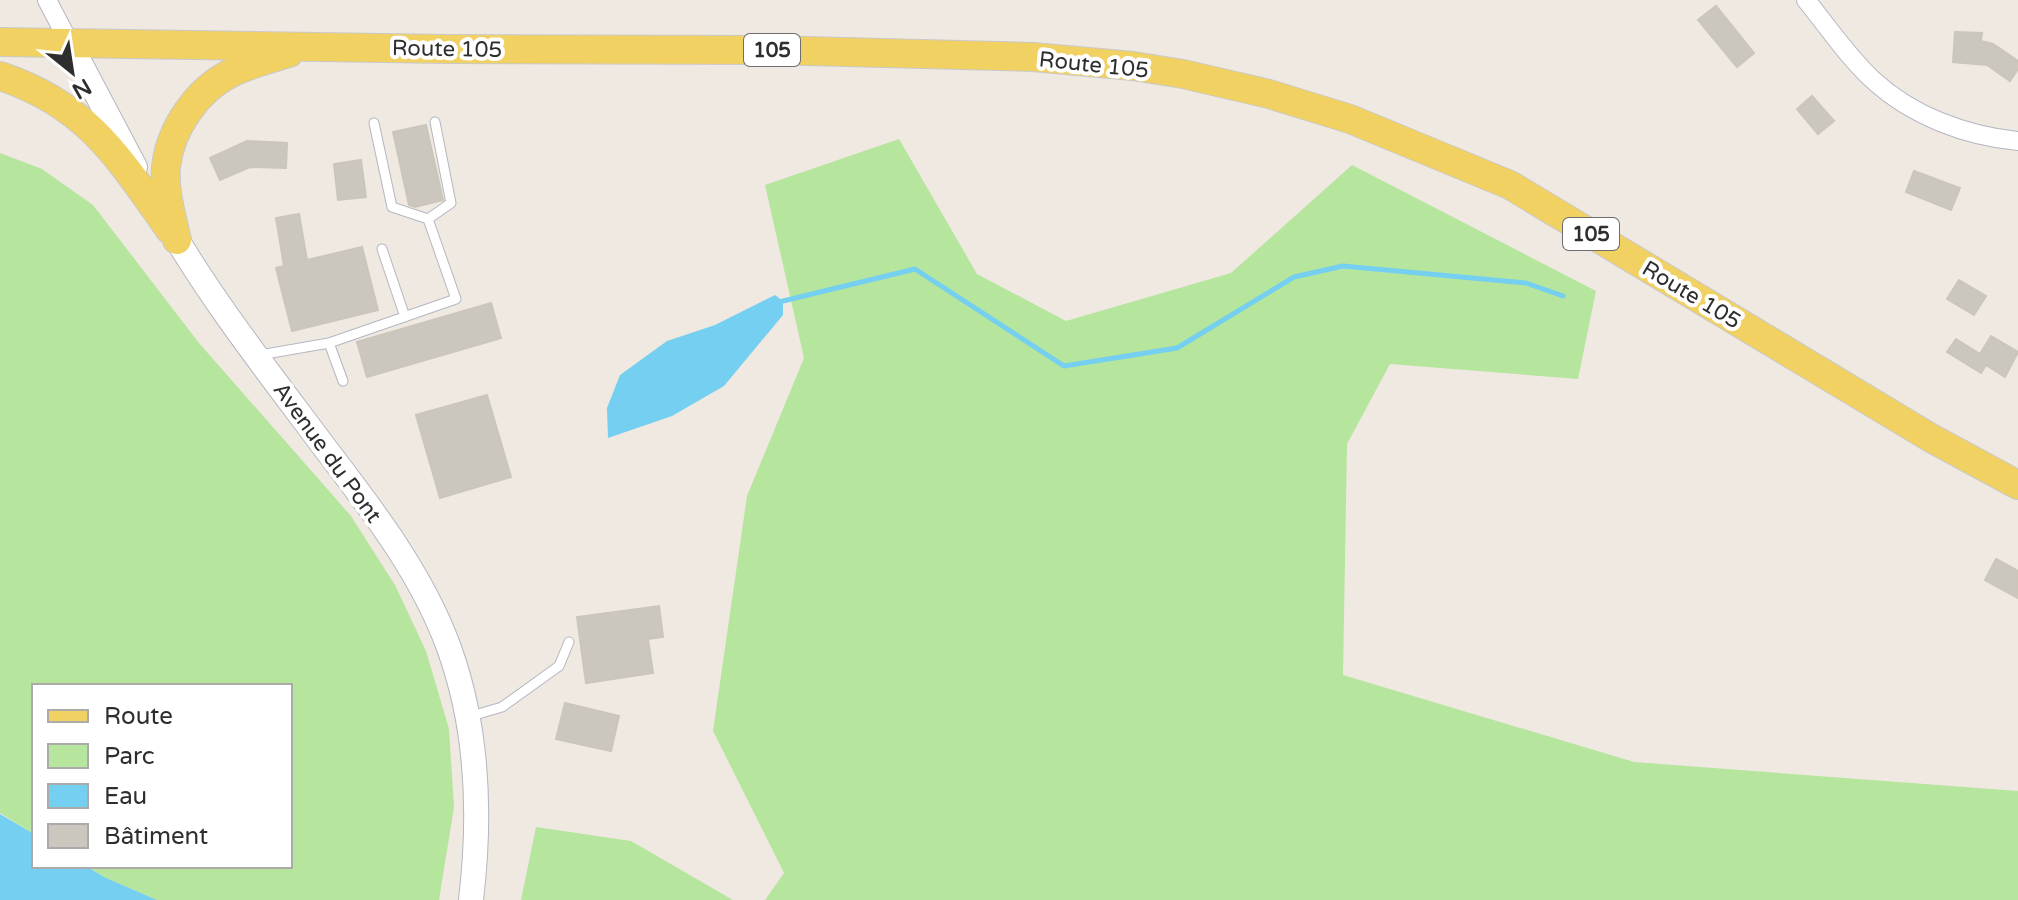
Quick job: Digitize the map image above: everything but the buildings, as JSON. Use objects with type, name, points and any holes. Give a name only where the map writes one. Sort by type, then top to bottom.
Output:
[{"type":"main road","name":"105","points":[[0,42],[69,42]]},
{"type":"main road","name":"Route 105","points":[[69,42],[447,49],[769,50],[1033,57],[1170,72],[1269,94],[1350,119],[1510,185],[1931,438],[2018,485]]},
{"type":"main road","name":"Avenue du Pont","points":[[69,42],[177,240],[257,356],[361,495],[416,579],[449,647],[468,717],[475,777],[477,822],[471,900]]},
{"type":"main road","points":[[177,240],[167,192],[166,168],[170,145],[180,123],[195,102],[228,75],[316,45]]},
{"type":"main road","points":[[0,76],[36,89],[83,120],[105,141],[177,240]]},
{"type":"street","points":[[47,0],[69,42]]},
{"type":"street","points":[[1806,0],[1874,81],[1910,107],[1976,134],[2018,141]]},
{"type":"lane","points":[[428,219],[451,203],[435,122]]},
{"type":"lane","points":[[374,123],[392,207],[428,219]]},
{"type":"lane","points":[[257,356],[329,343],[456,299],[428,219]]},
{"type":"lane","points":[[382,249],[405,317]]},
{"type":"lane","points":[[329,343],[343,381]]},
{"type":"lane","points":[[468,717],[502,707],[559,666],[569,642]]},
{"type":"green space","points":[[899,139],[977,274],[1066,321],[1231,273],[1352,165],[1596,291],[1578,379],[1390,364],[1347,444],[1343,675],[1634,762],[2018,791],[2018,900],[765,900],[784,873],[713,731],[747,496],[804,358],[765,185]]},
{"type":"green space","points":[[0,153],[42,169],[93,205],[199,343],[351,516],[395,585],[426,651],[449,729],[454,807],[439,900],[157,900],[89,868],[292,868],[292,684],[32,684],[32,833],[0,813]]},
{"type":"green space","points":[[536,827],[631,841],[733,900],[521,900]]},
{"type":"water","points":[[775,295],[783,301],[783,315],[724,386],[672,416],[608,438],[607,408],[620,375],[667,341],[715,325]]},
{"type":"water","points":[[0,814],[32,833],[32,868],[89,868],[157,900],[0,900]]},
{"type":"waterway","points":[[783,301],[915,269],[1064,366],[1177,348],[1294,277],[1343,266],[1526,283],[1563,296]]}]
